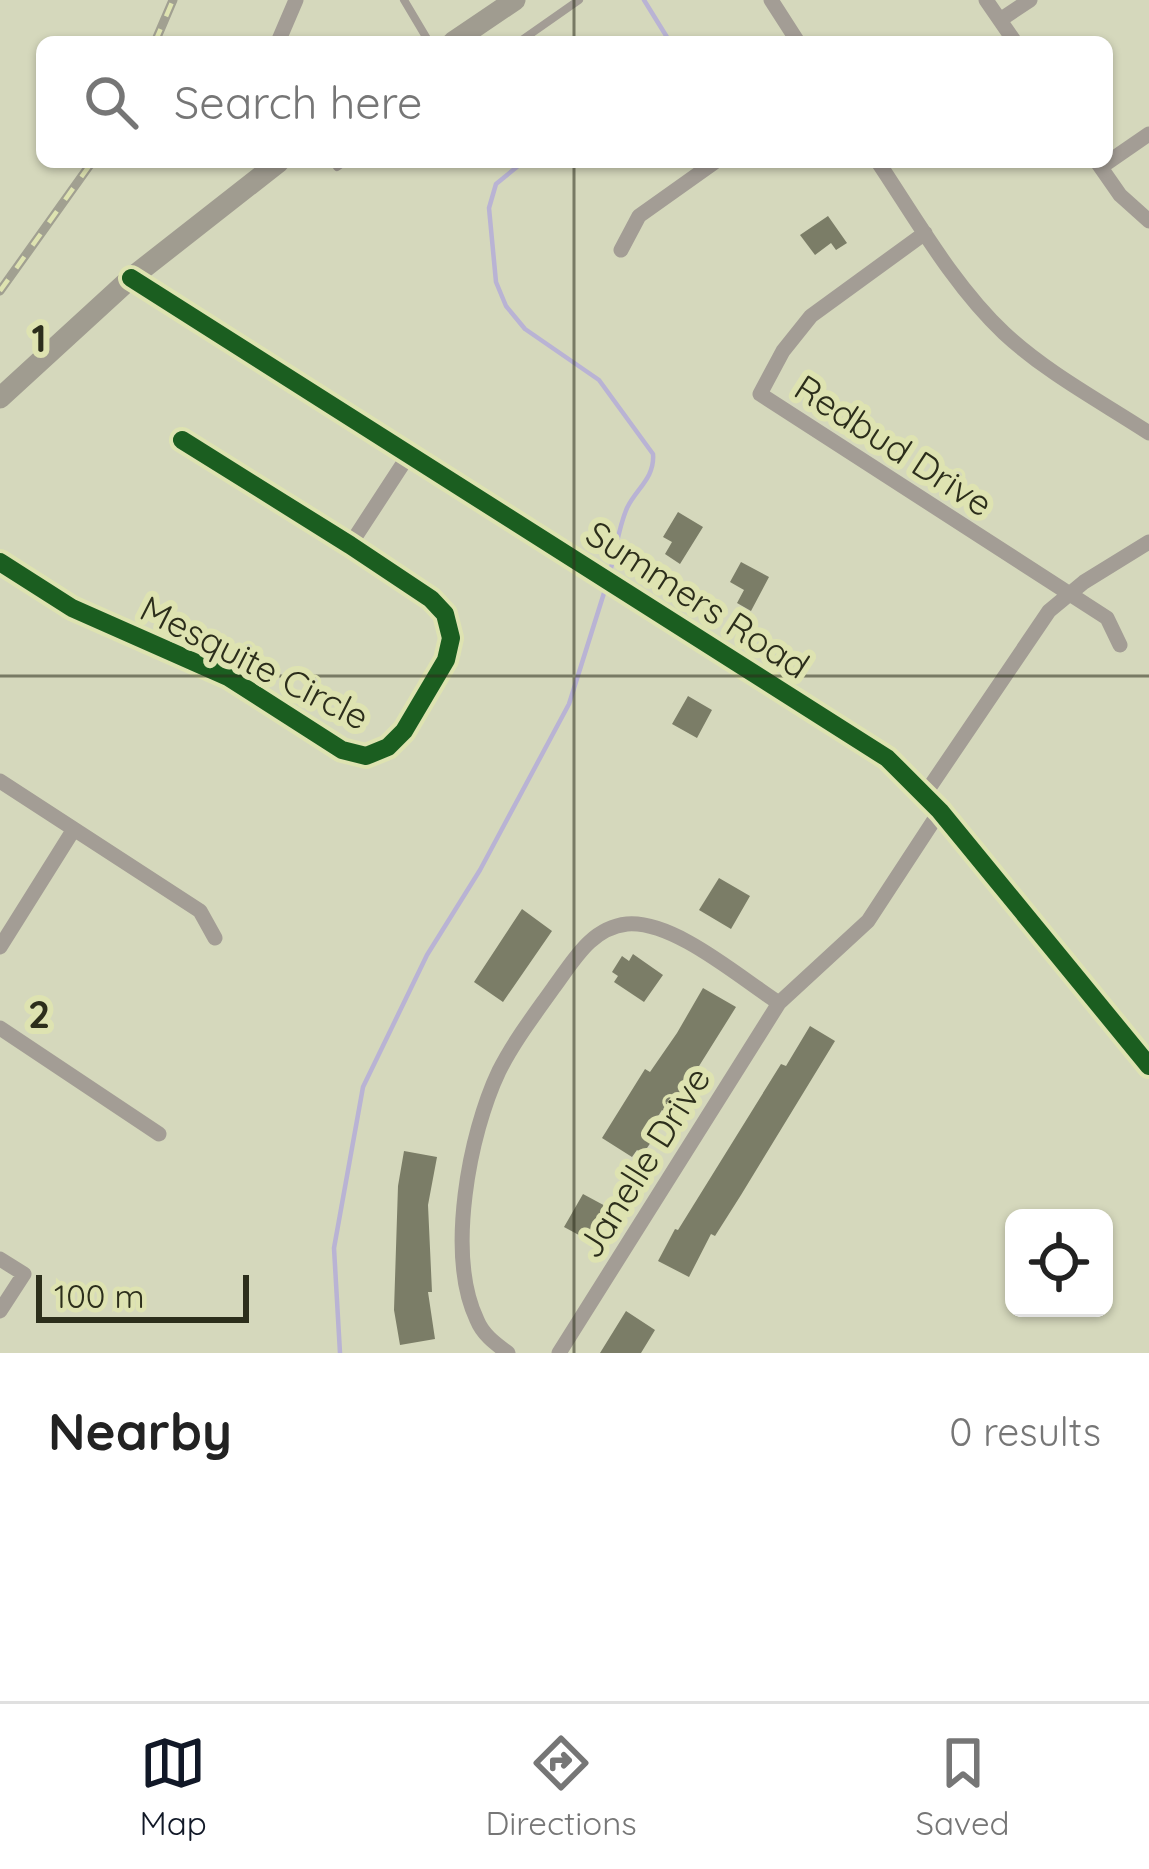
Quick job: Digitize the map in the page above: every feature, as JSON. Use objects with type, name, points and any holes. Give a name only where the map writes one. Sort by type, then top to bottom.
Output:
[{"type":"main road","points":[[462,36],[515,0]]},
{"type":"main road","points":[[0,398],[131,278],[271,168]]},
{"type":"street","points":[[281,36],[296,0]]},
{"type":"street","points":[[770,0],[794,36]]},
{"type":"street","points":[[986,0],[1011,36]]},
{"type":"street","points":[[1000,20],[1030,0]]},
{"type":"street","points":[[1113,156],[1149,134]]},
{"type":"street","points":[[621,250],[639,216],[707,168]]},
{"type":"street","points":[[882,168],[1001,331],[1035,359],[1149,433]]},
{"type":"street","points":[[1102,168],[1120,195],[1149,221]]},
{"type":"street","name":"Redbud Drive","points":[[925,232],[811,316],[760,394],[1107,618],[1120,645]]},
{"type":"street","name":"Summers Road","points":[[131,278],[887,758],[940,811],[1149,1066]]},
{"type":"street","name":"Mesquite Circle","points":[[0,562],[72,608],[201,662],[342,750],[366,756],[388,747],[404,731],[446,660],[451,638],[438,605],[182,440]]},
{"type":"street","points":[[350,545],[410,453]]},
{"type":"street","points":[[925,794],[1049,611],[1149,542]]},
{"type":"street","points":[[0,781],[200,911],[215,938]]},
{"type":"street","name":"Janelle Drive","points":[[559,1353],[779,1003],[868,921],[940,811]]},
{"type":"street","points":[[0,946],[74,829]]},
{"type":"street","points":[[508,1353],[485,1333],[472,1306],[464,1224],[471,1154],[500,1070],[521,1033],[583,949],[597,934],[614,927],[656,926],[779,1003]]},
{"type":"street","points":[[0,1028],[159,1134]]},
{"type":"street","points":[[0,1259],[24,1274],[0,1311]]},
{"type":"lane","points":[[404,0],[425,36]]},
{"type":"lane","points":[[528,36],[579,0]]},
{"type":"building","points":[[828,216],[847,243],[836,250],[831,243],[815,255],[800,235]]},
{"type":"building","points":[[678,512],[703,527],[680,564],[665,554],[672,542],[663,537]]},
{"type":"building","points":[[741,562],[769,577],[751,611],[737,603],[744,590],[730,582]]},
{"type":"building","points":[[688,696],[712,710],[697,738],[672,724]]},
{"type":"building","points":[[719,878],[750,896],[731,929],[699,910]]},
{"type":"building","points":[[522,909],[552,931],[503,1002],[474,982]]},
{"type":"building","points":[[633,954],[663,975],[644,1002],[614,982],[618,976],[612,972],[622,956],[629,961]]},
{"type":"building","points":[[703,988],[736,1007],[669,1114],[662,1110],[647,1134],[653,1139],[643,1154],[637,1150],[632,1157],[602,1138]]},
{"type":"building","points":[[810,1026],[835,1041],[715,1236],[711,1234],[689,1277],[658,1261],[781,1064],[786,1066]]},
{"type":"building","points":[[404,1151],[437,1157],[428,1205],[432,1292],[428,1292],[435,1339],[400,1345],[394,1310],[398,1186]]},
{"type":"building","points":[[583,1194],[609,1208],[590,1241],[564,1227]]},
{"type":"building","points":[[626,1311],[655,1330],[641,1353],[600,1353]]},
{"type":"waterway","points":[[644,0],[666,36]]},
{"type":"waterway","points":[[516,168],[496,184],[489,208],[496,282],[506,306],[525,329],[599,380],[653,454],[648,477],[624,515],[611,568]]},
{"type":"waterway","points":[[340,1353],[334,1248],[363,1087],[427,955],[480,870],[569,704],[604,593]]},
{"type":"railway","points":[[158,36],[173,0]]},
{"type":"railway","points":[[0,291],[88,168]]},
{"type":"cycle path","points":[[131,278],[887,758],[940,811],[1149,1066]]},
{"type":"cycle path","points":[[0,562],[72,608],[228,677],[342,750],[366,756],[388,747],[404,731],[446,660],[451,638],[445,614],[431,599],[350,545],[182,440]]}]
